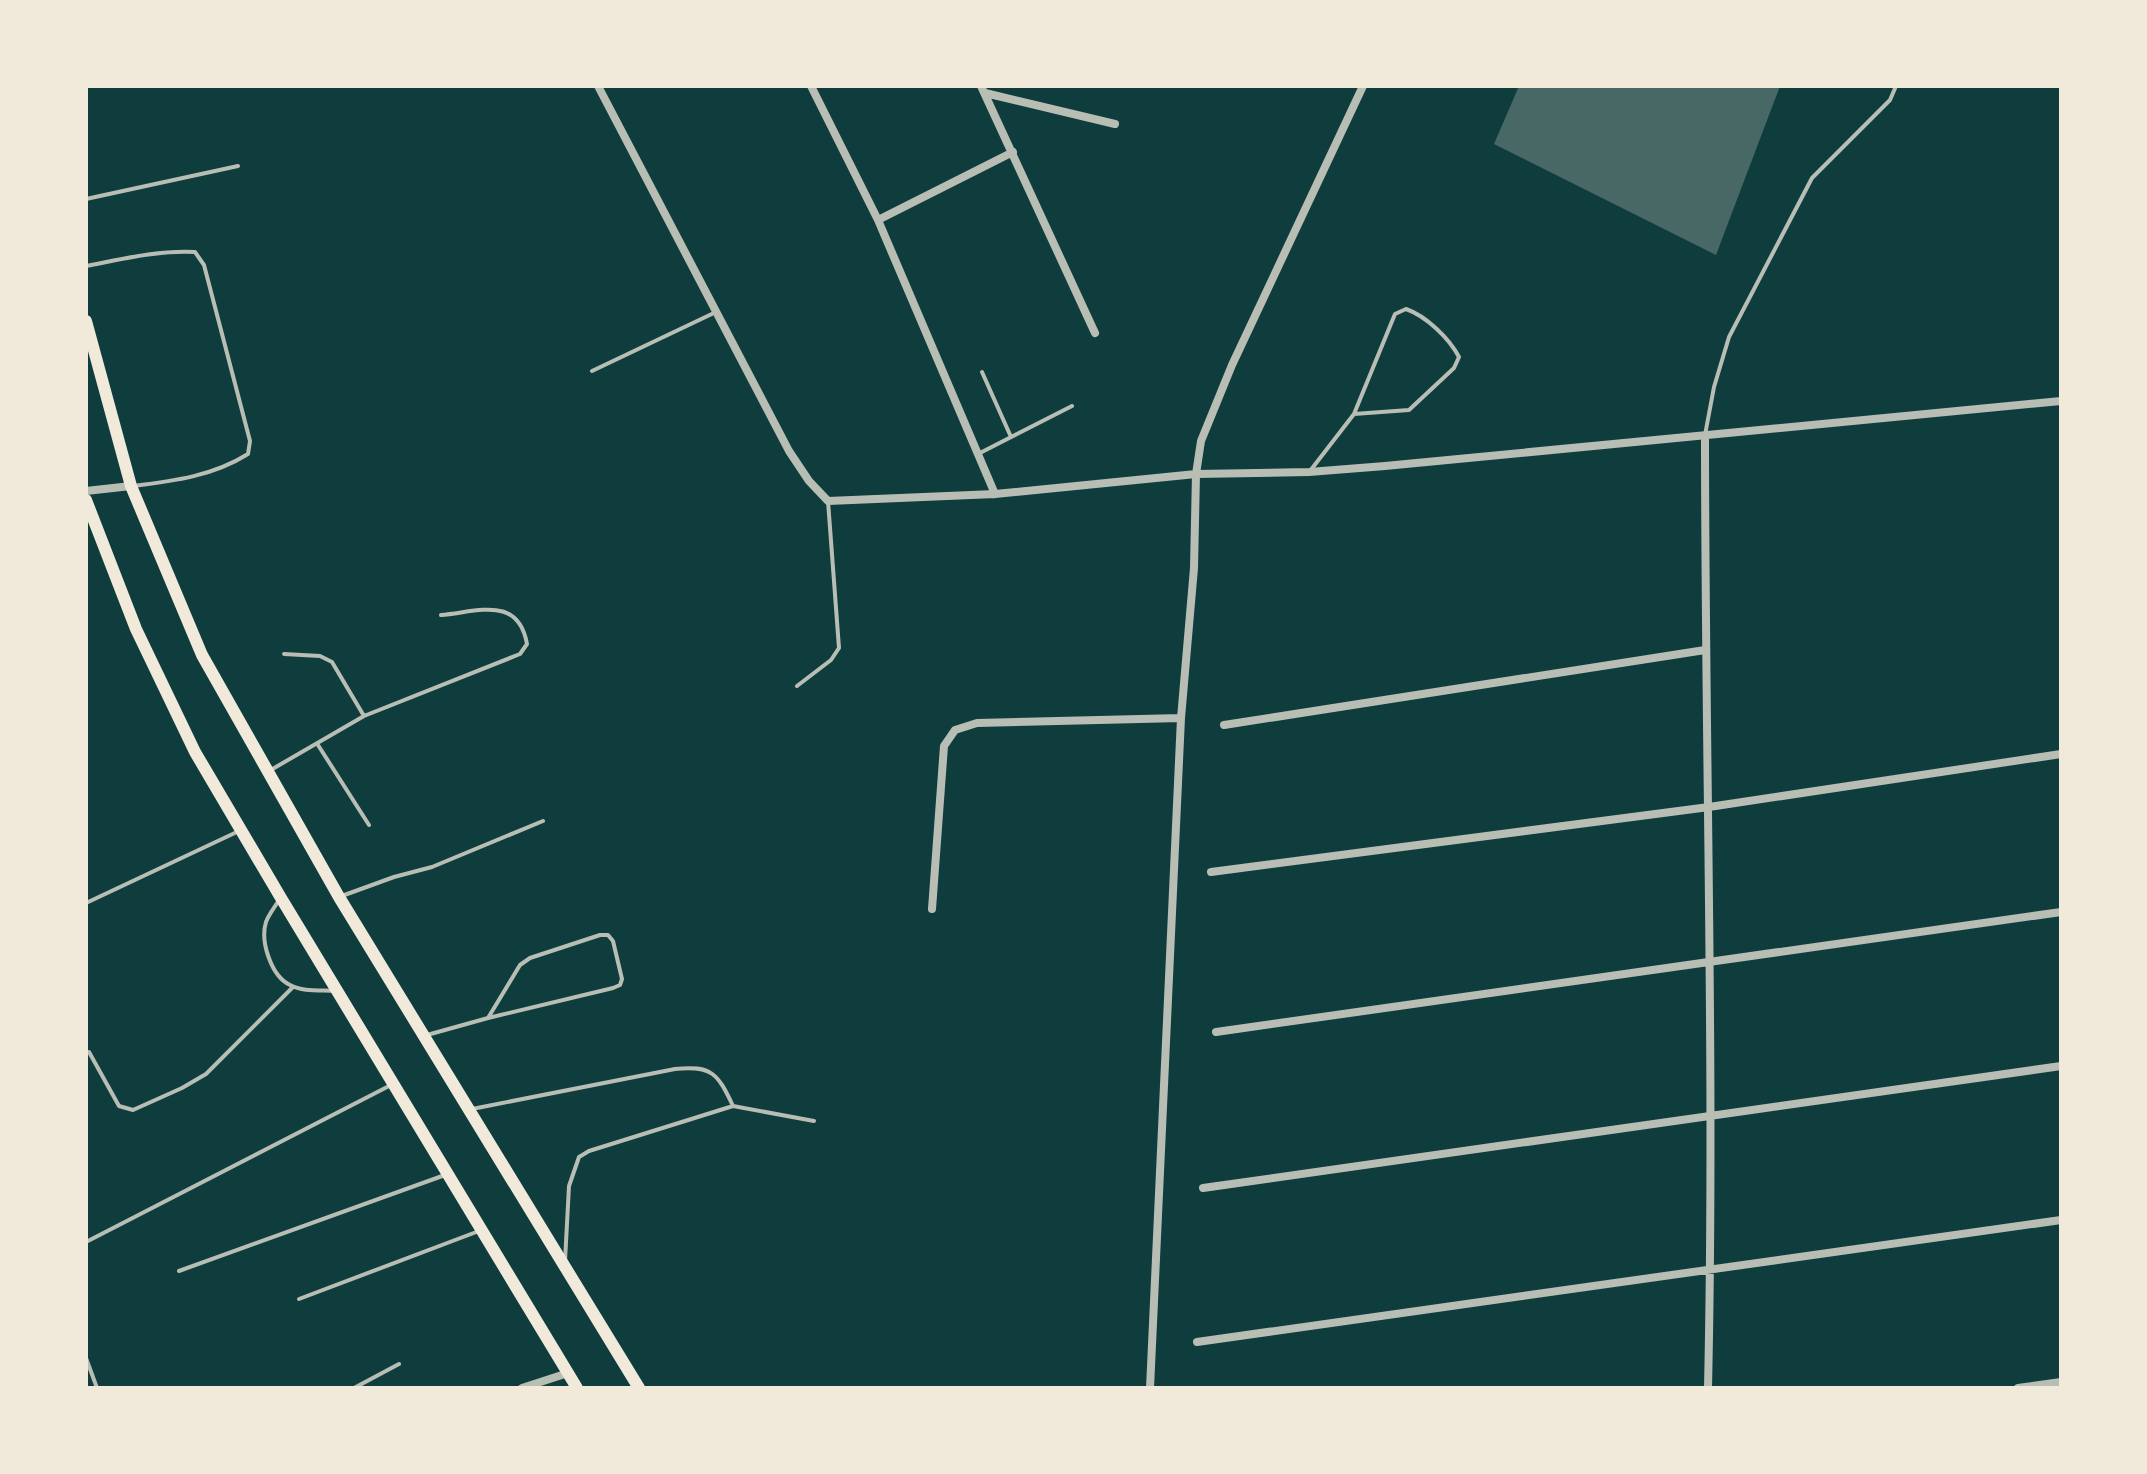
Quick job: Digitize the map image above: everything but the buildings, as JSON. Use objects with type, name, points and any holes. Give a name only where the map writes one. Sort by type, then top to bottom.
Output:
[{"type":"main road","points":[[86,321],[131,486],[202,655],[339,897],[639,1388]]},
{"type":"main road","points":[[86,500],[136,629],[195,752],[577,1388]]},
{"type":"street","points":[[598,86],[789,451],[809,481],[828,501],[995,494],[1196,474],[1309,472],[2061,401]]},
{"type":"street","points":[[811,86],[878,220],[995,494]]},
{"type":"street","points":[[1150,1388],[1181,718],[1197,528],[1196,474],[1201,441],[1215,403],[1363,86]]},
{"type":"street","points":[[983,89],[1115,124]]},
{"type":"street","points":[[983,89],[1095,333]]},
{"type":"street","points":[[878,220],[1013,152]]},
{"type":"street","points":[[1705,436],[1712,1116],[1708,1388]]},
{"type":"street","points":[[86,491],[131,486]]},
{"type":"street","points":[[1224,725],[1705,650]]},
{"type":"street","points":[[932,909],[944,746],[955,730],[977,723],[1181,718]]},
{"type":"street","points":[[1211,872],[1709,807],[2061,754]]},
{"type":"street","points":[[1216,1032],[2061,912]]},
{"type":"street","points":[[1203,1188],[2061,1066]]},
{"type":"street","points":[[1197,1342],[2061,1220]]},
{"type":"street","points":[[522,1388],[568,1373]]},
{"type":"street","points":[[2018,1388],[2061,1382]]},
{"type":"lane","points":[[1705,436],[1714,387],[1729,337],[1812,178],[1890,100],[1896,86]]},
{"type":"lane","points":[[86,199],[238,166]]},
{"type":"lane","points":[[86,266],[132,257],[195,252],[204,265],[250,441],[248,454],[233,463],[184,480],[131,486]]},
{"type":"lane","points":[[1309,472],[1354,414],[1395,314],[1406,309],[1416,312],[1452,345],[1459,357],[1454,368],[1409,410],[1354,414]]},
{"type":"lane","points":[[592,371],[716,312]]},
{"type":"lane","points":[[982,372],[1011,437]]},
{"type":"lane","points":[[978,454],[1072,406]]},
{"type":"lane","points":[[797,686],[831,660],[839,648],[828,501]]},
{"type":"lane","points":[[267,773],[364,716],[520,654],[527,644],[525,630],[515,615],[505,610],[441,615]]},
{"type":"lane","points":[[284,654],[320,656],[332,662],[364,716]]},
{"type":"lane","points":[[318,745],[369,825]]},
{"type":"lane","points":[[339,897],[432,867],[543,821]]},
{"type":"lane","points":[[86,903],[241,830]]},
{"type":"lane","points":[[281,898],[267,919],[264,933],[272,964],[284,982],[293,987],[337,991]]},
{"type":"lane","points":[[425,1036],[620,985],[622,979],[613,941],[608,935],[600,935],[530,958],[520,965],[488,1018]]},
{"type":"lane","points":[[89,1052],[119,1106],[133,1110],[206,1074],[293,987]]},
{"type":"lane","points":[[470,1110],[696,1067],[711,1072],[723,1083],[733,1106]]},
{"type":"lane","points":[[86,1242],[393,1084]]},
{"type":"lane","points":[[565,1264],[569,1186],[579,1157],[589,1151],[733,1106],[814,1121]]},
{"type":"lane","points":[[179,1271],[448,1175]]},
{"type":"lane","points":[[299,1299],[481,1230]]},
{"type":"lane","points":[[86,1358],[97,1388]]},
{"type":"lane","points":[[354,1388],[399,1364]]}]
